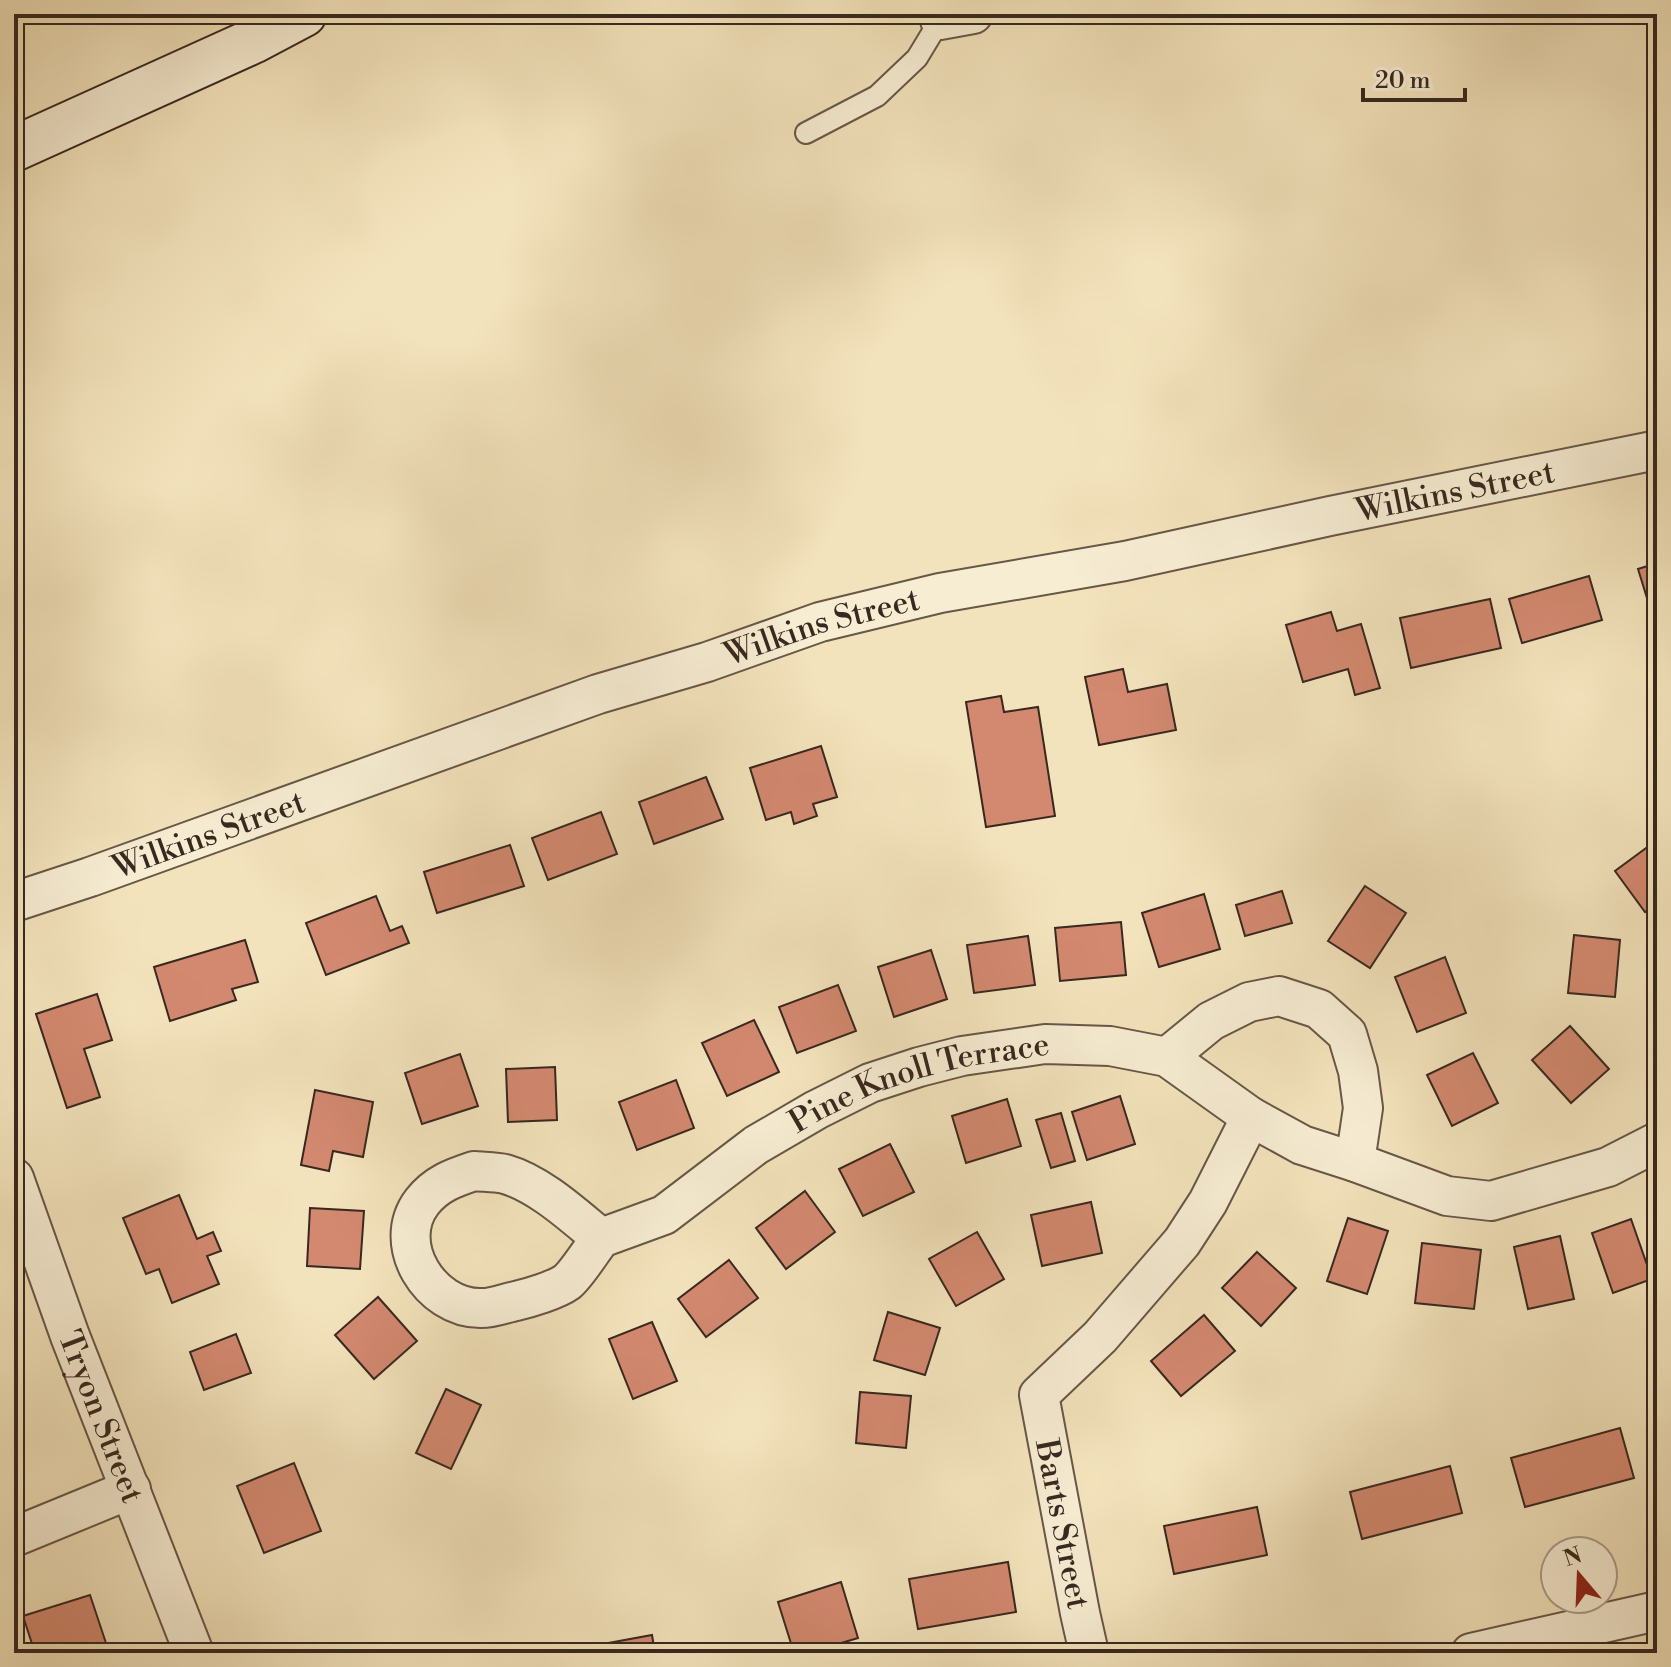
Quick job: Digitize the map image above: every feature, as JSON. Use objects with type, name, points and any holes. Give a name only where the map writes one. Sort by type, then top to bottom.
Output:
[{"type":"street","points":[[14,149],[253,41],[304,14]]},
{"type":"street","name":"Wilkins Street","points":[[14,902],[598,694],[707,662],[820,622],[940,593],[1125,561],[1657,450]]},
{"type":"street","points":[[1167,1057],[1211,1021],[1249,1002],[1279,996],[1319,1009],[1347,1034],[1358,1071],[1363,1108],[1355,1162]]},
{"type":"street","name":"Pine Knoll Terrace","points":[[601,1238],[664,1215],[756,1145],[870,1083],[962,1056],[1045,1044],[1110,1046],[1167,1057],[1251,1117],[1302,1145],[1447,1196],[1491,1201],[1608,1167],[1657,1142]]},
{"type":"street","name":"Barts Street","points":[[1089,1653],[1039,1395],[1100,1337],[1182,1242],[1208,1202],[1251,1117]]},
{"type":"street","points":[[474,1171],[505,1174],[530,1186],[565,1208],[601,1238],[567,1281],[532,1297],[480,1309],[449,1301],[425,1281],[411,1250],[412,1225],[421,1203],[443,1182],[474,1171]]},
{"type":"street","name":"Tryon Street","points":[[14,1178],[70,1336],[194,1653]]},
{"type":"street","points":[[14,1537],[131,1489]]},
{"type":"street","points":[[1471,1653],[1657,1611]]},
{"type":"lane","points":[[806,133],[877,96],[956,17]]},
{"type":"building","points":[[1657,563],[1657,610],[1651,611],[1638,569]]},
{"type":"building","points":[[1589,576],[1602,620],[1522,643],[1509,599]]},
{"type":"building","points":[[1490,599],[1501,648],[1411,668],[1400,618]]},
{"type":"building","points":[[1331,612],[1337,631],[1361,624],[1380,688],[1355,695],[1348,669],[1303,682],[1286,625]]},
{"type":"building","points":[[1123,669],[1128,692],[1167,684],[1176,730],[1099,745],[1085,677]]},
{"type":"building","points":[[1001,696],[1004,712],[1038,707],[1055,816],[986,827],[966,702]]},
{"type":"building","points":[[821,746],[837,797],[813,804],[817,816],[794,824],[791,812],[766,820],[750,768]]},
{"type":"building","points":[[706,777],[723,819],[654,844],[639,802]]},
{"type":"building","points":[[601,812],[617,854],[548,880],[532,838]]},
{"type":"building","points":[[1657,840],[1657,903],[1645,912],[1615,871]]},
{"type":"building","points":[[510,845],[524,886],[437,913],[424,872]]},
{"type":"building","points":[[1365,886],[1406,913],[1370,968],[1328,941]]},
{"type":"building","points":[[1282,891],[1292,923],[1245,936],[1236,905]]},
{"type":"building","points":[[1204,894],[1220,949],[1159,967],[1142,913]]},
{"type":"building","points":[[376,896],[390,931],[402,926],[409,943],[326,975],[306,923]]},
{"type":"building","points":[[1121,922],[1126,975],[1060,981],[1055,928]]},
{"type":"building","points":[[1574,935],[1620,940],[1615,997],[1568,993]]},
{"type":"building","points":[[1028,936],[1035,985],[974,993],[967,945]]},
{"type":"building","points":[[245,940],[258,982],[232,989],[236,1000],[170,1021],[154,967]]},
{"type":"building","points":[[931,950],[947,999],[894,1017],[878,967]]},
{"type":"building","points":[[1445,957],[1466,1013],[1417,1032],[1395,977]]},
{"type":"building","points":[[838,985],[856,1031],[797,1053],[779,1007]]},
{"type":"building","points":[[97,994],[112,1040],[84,1049],[100,1097],[67,1108],[36,1014]]},
{"type":"building","points":[[754,1020],[779,1072],[727,1096],[702,1043]]},
{"type":"building","points":[[1570,1026],[1609,1069],[1571,1103],[1532,1060]]},
{"type":"building","points":[[1473,1053],[1498,1103],[1452,1126],[1427,1075]]},
{"type":"building","points":[[460,1054],[478,1106],[422,1124],[405,1073]]},
{"type":"building","points":[[555,1067],[557,1120],[508,1122],[506,1069]]},
{"type":"building","points":[[676,1080],[694,1128],[637,1150],[619,1102]]},
{"type":"building","points":[[315,1090],[373,1102],[363,1157],[333,1151],[329,1171],[301,1165]]},
{"type":"building","points":[[1120,1096],[1135,1144],[1087,1160],[1072,1112]]},
{"type":"building","points":[[1007,1099],[1021,1146],[966,1163],[952,1116]]},
{"type":"building","points":[[1061,1113],[1075,1161],[1051,1168],[1036,1120]]},
{"type":"building","points":[[890,1144],[914,1192],[863,1216],[839,1169]]},
{"type":"building","points":[[805,1191],[835,1232],[786,1269],[756,1228]]},
{"type":"building","points":[[179,1195],[197,1239],[213,1232],[221,1251],[207,1256],[219,1284],[172,1303],[159,1269],[146,1274],[123,1218]]},
{"type":"building","points":[[1091,1202],[1102,1253],[1042,1266],[1031,1215]]},
{"type":"building","points":[[310,1208],[364,1211],[360,1269],[307,1266]]},
{"type":"building","points":[[1348,1218],[1388,1231],[1367,1294],[1327,1281]]},
{"type":"building","points":[[1631,1219],[1652,1279],[1613,1293],[1592,1233]]},
{"type":"building","points":[[977,1232],[1004,1279],[956,1306],[929,1259]]},
{"type":"building","points":[[1560,1236],[1574,1299],[1528,1309],[1514,1247]]},
{"type":"building","points":[[1422,1243],[1481,1250],[1474,1309],[1415,1303]]},
{"type":"building","points":[[1257,1252],[1296,1288],[1261,1326],[1222,1288]]},
{"type":"building","points":[[729,1260],[758,1298],[706,1337],[678,1299]]},
{"type":"building","points":[[378,1297],[417,1341],[374,1379],[335,1335]]},
{"type":"building","points":[[888,1312],[940,1328],[925,1375],[874,1360]]},
{"type":"building","points":[[1204,1315],[1235,1351],[1181,1396],[1151,1361]]},
{"type":"building","points":[[652,1322],[677,1381],[633,1399],[609,1339]]},
{"type":"building","points":[[236,1334],[251,1373],[204,1390],[190,1352]]},
{"type":"building","points":[[446,1389],[481,1405],[451,1469],[416,1453]]},
{"type":"building","points":[[860,1392],[911,1396],[906,1448],[856,1443]]},
{"type":"building","points":[[1620,1428],[1634,1478],[1525,1507],[1511,1458]]},
{"type":"building","points":[[294,1463],[321,1531],[264,1553],[237,1486]]},
{"type":"building","points":[[1450,1466],[1462,1513],[1362,1539],[1350,1492]]},
{"type":"building","points":[[1257,1507],[1267,1555],[1174,1574],[1164,1526]]},
{"type":"building","points":[[1008,1562],[1016,1612],[918,1629],[909,1579]]},
{"type":"building","points":[[841,1582],[858,1638],[808,1653],[794,1653],[778,1602]]},
{"type":"building","points":[[90,1595],[106,1643],[75,1653],[35,1653],[23,1616]]},
{"type":"building","points":[[652,1635],[655,1653],[554,1653]]}]
